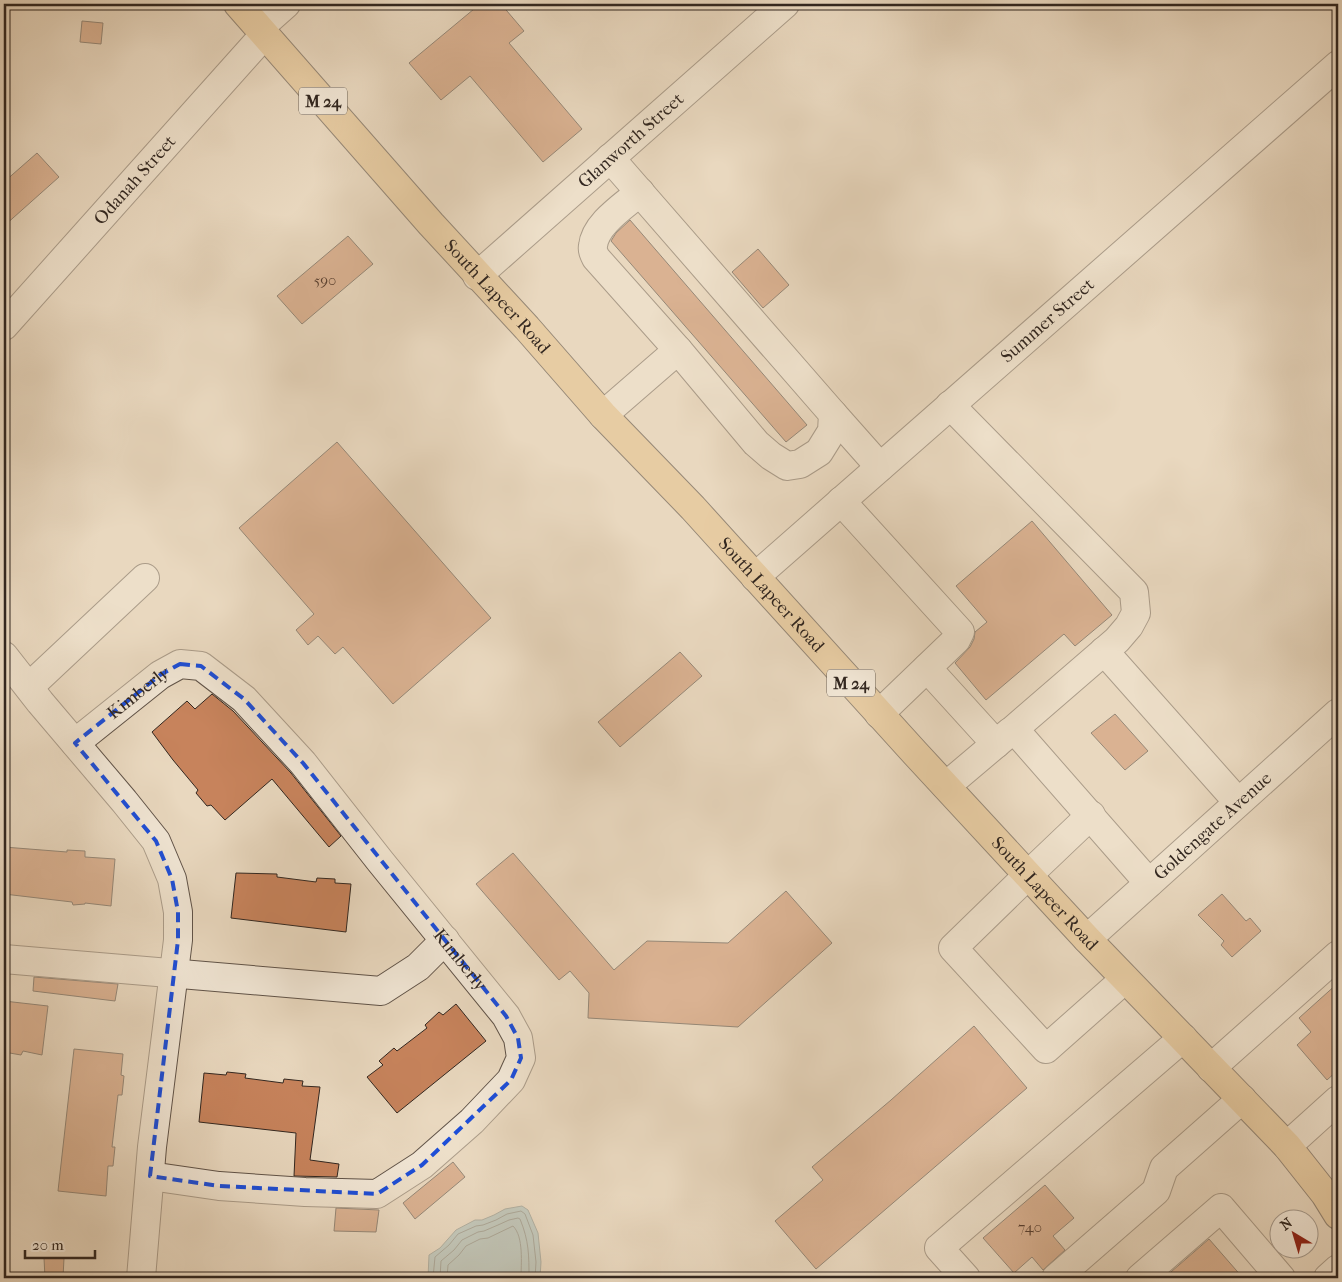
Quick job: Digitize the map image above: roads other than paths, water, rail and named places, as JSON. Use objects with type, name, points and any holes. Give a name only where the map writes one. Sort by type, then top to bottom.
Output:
[{"type":"main road","name":"M 24","points":[[238,4],[262,31]]},
{"type":"main road","name":"South Lapeer Road","points":[[262,31],[477,276],[527,328],[603,415],[693,508],[879,714],[1087,939],[1287,1146],[1334,1205]]},
{"type":"street","name":"Odanah Street","points":[[4,326],[286,4]]},
{"type":"street","name":"Glanworth Street","points":[[477,276],[784,4]]},
{"type":"street","name":"Summer Street","points":[[755,577],[1338,65]]},
{"type":"street","points":[[610,158],[880,467]]},
{"type":"street","points":[[640,192],[602,225],[596,234],[592,248],[596,258],[678,350],[756,443],[771,456],[787,466],[800,464],[819,452],[832,431],[832,414]]},
{"type":"street","points":[[603,415],[678,350]]},
{"type":"street","points":[[946,786],[1117,640],[1129,626],[1136,613],[1134,592],[950,406]]},
{"type":"street","points":[[841,501],[960,632],[956,640],[879,714]]},
{"type":"street","points":[[29,687],[145,578]]},
{"type":"street","points":[[1104,651],[1238,802]]},
{"type":"street","points":[[4,656],[156,841],[172,879],[178,912],[178,940],[150,1176],[141,1278]]},
{"type":"street","name":"Kimberly","points":[[75,743],[160,675],[180,664],[201,666],[244,699],[303,763],[506,1016],[518,1038],[520,1058],[511,1080],[472,1121],[422,1165],[377,1194],[306,1192],[219,1186],[150,1176]]},
{"type":"street","points":[[927,668],[1091,815],[1149,883]]},
{"type":"street","name":"Goldengate Avenue","points":[[1087,939],[1338,712]]},
{"type":"street","points":[[1091,815],[953,948],[1046,1049],[1125,979]]},
{"type":"street","points":[[4,959],[381,991],[418,967],[445,940]]},
{"type":"street","points":[[1211,1068],[1338,955]]},
{"type":"street","points":[[957,1275],[939,1248],[1183,1038]]},
{"type":"street","points":[[1056,1278],[1156,1191],[1164,1168],[1242,1099]]},
{"type":"street","points":[[1287,1146],[1338,1100]]},
{"type":"street","points":[[1140,1278],[1222,1208],[1281,1278]]},
{"type":"street","points":[[1328,1278],[1338,1269]]},
{"type":"water","points":[[522,1206],[528,1210],[538,1233],[541,1262],[540,1278],[428,1278],[429,1255],[440,1248],[456,1230],[475,1220],[482,1220],[505,1209]]}]
